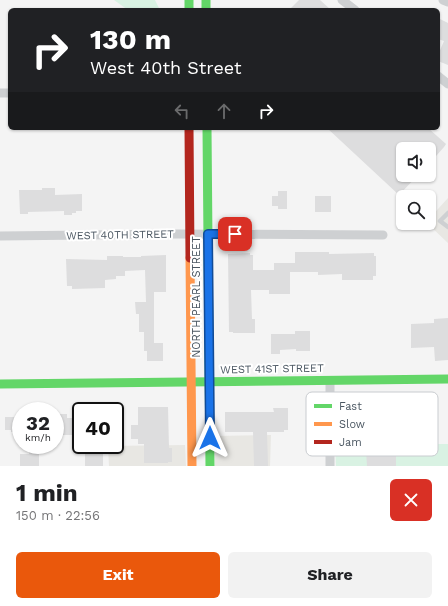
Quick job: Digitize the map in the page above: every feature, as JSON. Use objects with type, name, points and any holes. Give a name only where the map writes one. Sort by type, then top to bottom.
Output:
[{"type":"street","points":[[342,0],[352,8]]},
{"type":"street","points":[[443,0],[448,2]]},
{"type":"street","points":[[440,78],[448,84]]},
{"type":"street","name":"NORTH PEARL STREET","points":[[190,130],[192,466]]},
{"type":"street","name":"NORTH PEARL STREET","points":[[207,130],[210,466]]},
{"type":"street","name":"WEST 40TH STREET","points":[[0,236],[383,234]]},
{"type":"street","name":"WEST 41ST STREET","points":[[0,384],[448,379]]},
{"type":"street","points":[[330,381],[330,392]]},
{"type":"lane","points":[[448,213],[440,221],[448,227]]},
{"type":"shaded area","points":[[448,198],[448,243],[434,230],[436,230],[436,211]]},
{"type":"shaded area","points":[[271,435],[270,466],[215,466],[215,436]]},
{"type":"shaded area","points":[[185,445],[186,466],[109,466],[108,454],[124,454],[124,446]]},
{"type":"green space","points":[[114,0],[155,0],[159,8],[125,8]]},
{"type":"green space","points":[[438,444],[448,444],[448,466],[336,466],[336,456],[438,456]]},
{"type":"building","points":[[299,0],[320,0],[329,8],[291,8]]},
{"type":"building","points":[[440,19],[448,23],[448,65],[440,62],[440,50],[444,41],[440,40]]},
{"type":"building","points":[[329,130],[430,130],[446,144],[436,156],[436,142],[396,142],[396,182],[411,182],[404,190],[396,190],[396,192]]},
{"type":"building","points":[[42,188],[55,188],[55,195],[82,194],[82,211],[76,211],[76,213],[72,213],[72,215],[64,215],[64,211],[28,212],[28,214],[20,214],[19,190],[42,190]]},
{"type":"building","points":[[278,191],[287,191],[287,209],[278,209],[278,206],[272,206],[272,196],[278,196]]},
{"type":"building","points":[[315,196],[331,196],[331,212],[315,212]]},
{"type":"building","points":[[295,252],[329,252],[329,254],[374,253],[374,256],[376,256],[376,276],[373,276],[373,280],[342,280],[342,274],[318,275],[318,272],[290,272],[290,294],[269,294],[269,290],[251,290],[252,319],[255,319],[255,333],[229,332],[228,254],[250,253],[250,255],[253,255],[253,270],[274,270],[274,263],[295,263]]},
{"type":"building","points":[[166,255],[166,292],[154,292],[154,343],[163,343],[163,361],[147,361],[147,351],[144,351],[144,332],[139,332],[139,314],[136,314],[135,302],[146,302],[145,270],[125,271],[125,276],[116,276],[116,279],[105,280],[105,288],[72,289],[72,286],[67,286],[66,259],[107,260],[107,256],[141,257]]},
{"type":"building","points":[[448,318],[448,360],[435,361],[434,347],[411,348],[411,324],[434,323],[434,319]]},
{"type":"building","points":[[295,331],[310,331],[310,351],[296,351],[296,349],[280,350],[280,354],[271,354],[271,334],[295,334]]},
{"type":"building","points":[[138,407],[168,407],[169,448],[172,448],[172,462],[144,463],[144,444],[138,444],[138,439],[131,439],[131,425],[138,425]]},
{"type":"building","points":[[273,408],[288,408],[288,430],[284,430],[284,432],[267,432],[268,466],[254,466],[253,432],[225,432],[225,412],[274,412]]},
{"type":"building","points":[[64,414],[67,414],[67,418],[72,418],[72,435],[64,435]]},
{"type":"building","points":[[5,417],[12,417],[12,432],[11,430],[5,430]]},
{"type":"building","points":[[20,454],[39,454],[39,466],[20,466]]},
{"type":"building","points":[[85,454],[103,454],[103,466],[85,466]]},
{"type":"building","points":[[366,456],[396,456],[396,466],[367,466]]},
{"type":"traffic: fast","points":[[189,0],[189,8]]},
{"type":"traffic: fast","points":[[206,0],[206,8]]},
{"type":"traffic: fast","points":[[207,130],[210,466]]},
{"type":"traffic: fast","points":[[0,384],[448,379]]},
{"type":"traffic: slow","points":[[190,258],[192,466]]},
{"type":"traffic: jam","points":[[189,130],[190,258]]},
{"type":"route","points":[[210,438],[208,234],[235,234]]}]
